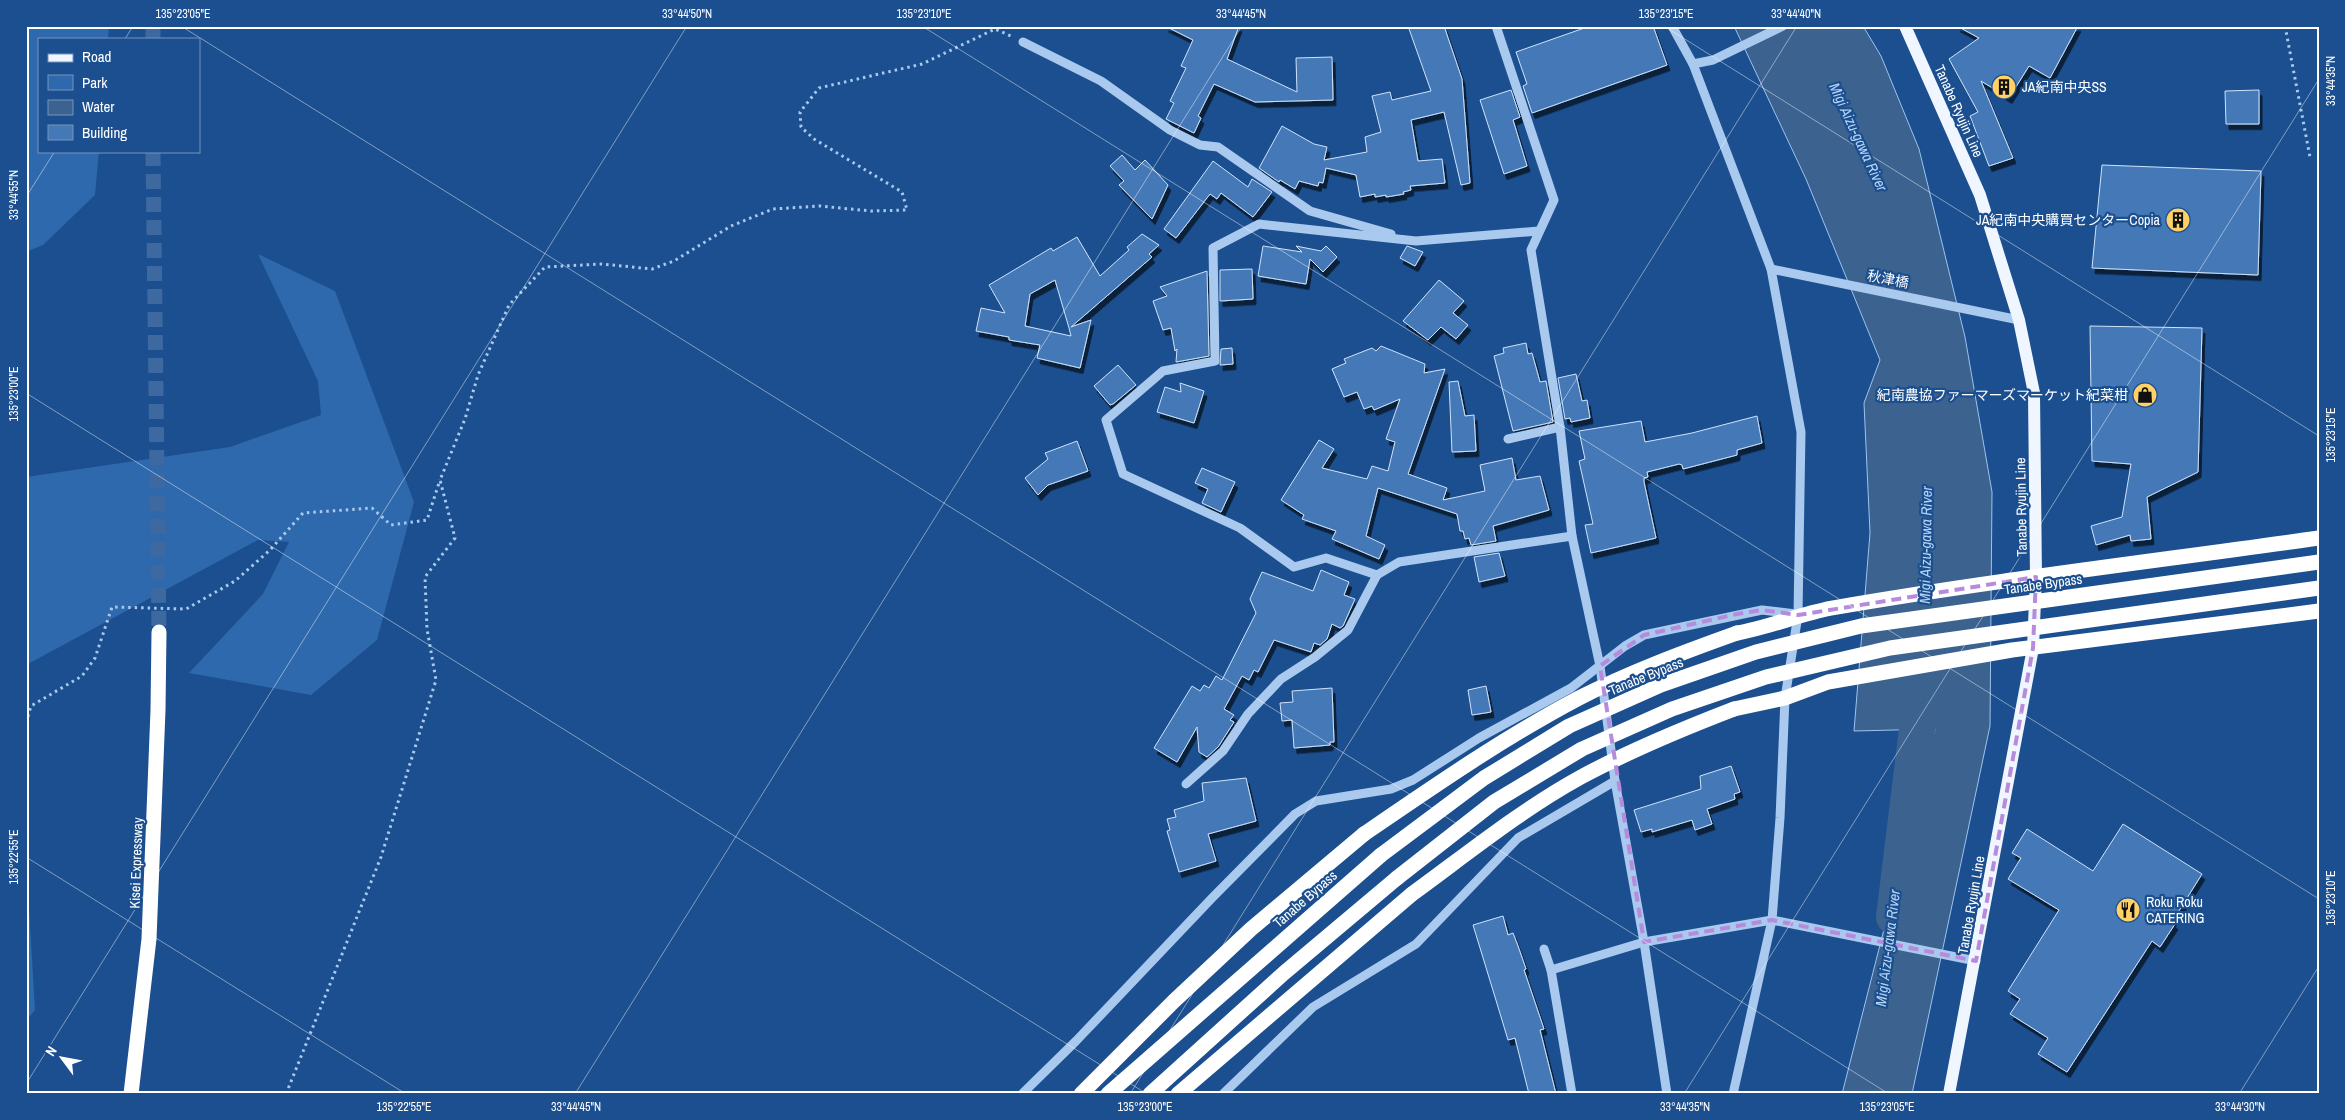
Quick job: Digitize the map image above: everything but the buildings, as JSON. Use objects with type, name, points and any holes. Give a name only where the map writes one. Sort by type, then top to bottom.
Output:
[{"type":"highway","points":[[1081,1094],[1174,1001],[1251,929],[1364,834],[1474,760],[1580,698],[1678,654],[1798,615],[2009,580],[2319,538]]},
{"type":"highway","name":"Tanabe Bypass","points":[[1108,1094],[1381,855],[1484,778],[1569,726],[1661,685],[1756,652],[1861,626],[2319,562]]},
{"type":"highway","points":[[1150,1094],[1284,973],[1398,878],[1494,802],[1582,749],[1672,709],[1766,677],[1890,648],[2319,588]]},
{"type":"highway","points":[[1178,1094],[1412,894],[1498,830],[1580,778],[1657,739],[1734,709],[1785,698],[1828,682],[2012,650],[2319,611]]},
{"type":"highway","name":"Kisei Expressway","points":[[131,1094],[149,939],[158,710],[159,632]]},
{"type":"main road","name":"Tanabe Ryujin Line","points":[[1905,26],[1980,195],[2019,320],[2034,393],[2036,577],[2033,648],[1976,961],[1949,1094]]},
{"type":"street","points":[[1496,26],[1554,200],[1531,250],[1560,426],[1572,536],[1600,666],[1615,781],[1644,942],[1667,1094]]},
{"type":"street","points":[[1672,26],[1693,64],[1772,269],[1801,432],[1798,615],[1785,698],[1780,818],[1772,920],[1732,1094]]},
{"type":"street","points":[[1693,64],[1713,60],[1783,26]]},
{"type":"street","points":[[1023,42],[1101,81],[1170,130],[1200,145],[1218,147],[1310,211],[1416,241]]},
{"type":"street","points":[[1377,575],[1326,558],[1294,567],[1240,528],[1123,474],[1106,420],[1163,371],[1215,361],[1213,248],[1259,224],[1416,241],[1539,232]]},
{"type":"street","name":"秋津橋","points":[[1772,269],[2019,320]]},
{"type":"street","points":[[1508,439],[1560,426]]},
{"type":"street","points":[[1186,784],[1223,751],[1248,714],[1281,679],[1314,657],[1348,630],[1377,575],[1399,562],[1572,536]]},
{"type":"street","points":[[1022,1094],[1076,1042],[1212,897],[1295,814],[1316,801],[1391,789],[1413,780],[1479,738],[1571,688],[1625,646],[1644,635],[1762,610],[1798,615]]},
{"type":"street","points":[[1223,1094],[1313,1007],[1416,944],[1518,838],[1615,781]]},
{"type":"street","points":[[1551,970],[1644,942],[1772,920],[1976,961]]},
{"type":"street","points":[[1544,949],[1551,970],[1572,1094]]},
{"type":"path","points":[[2285,26],[2310,157]]},
{"type":"path","points":[[26,724],[31,706],[82,676],[95,658],[112,607],[186,608],[235,581],[270,550],[303,513],[372,508],[391,525],[427,520],[440,480],[465,420],[478,375],[509,305],[545,267],[602,264],[652,269],[674,261],[730,226],[773,208],[820,206],[871,211],[907,210],[902,192],[814,139],[801,127],[800,112],[819,88],[922,64],[995,30],[1023,42]]},
{"type":"path","points":[[286,1094],[381,857],[436,680],[427,629],[425,577],[455,538],[440,480]]},
{"type":"highlighted area","points":[[2036,577],[2033,648],[1976,961],[1772,920],[1644,942],[1600,666],[1644,635],[1737,614],[1762,610],[1798,615]]},
{"type":"green space","points":[[26,26],[109,26],[108,38],[38,38],[38,152],[99,152],[95,195],[43,245],[26,252]]},
{"type":"green space","points":[[258,254],[335,291],[414,502],[377,640],[311,695],[189,673],[263,594],[289,542],[258,540],[26,665],[26,477],[230,447],[321,415],[318,381]]},
{"type":"green space","points":[[26,904],[29,906],[35,1010],[26,1021]]},
{"type":"water","points":[[1734,26],[1863,26],[1881,56],[1919,149],[1965,337],[1992,492],[1990,726],[1912,1094],[1842,1094],[1935,729],[1854,731],[1870,533],[1864,403],[1880,360],[1806,179]]},
{"type":"waterway","name":"Migi Aizu-gawa River","points":[[1894,917],[1923,680]]},
{"type":"tunnel","points":[[153,26],[153,38]]},
{"type":"tunnel","points":[[153,152],[159,632]]},
{"type":"place","name":"JA紀南中央SS","points":[[2004,87]]},
{"type":"place","name":"JA紀南中央購買センターCopia","points":[[2178,220]]},
{"type":"place","name":"紀南農協ファーマーズマーケット紀菜柑","points":[[2145,395]]},
{"type":"place","name":"Roku Roku CATERING","points":[[2128,910]]}]
